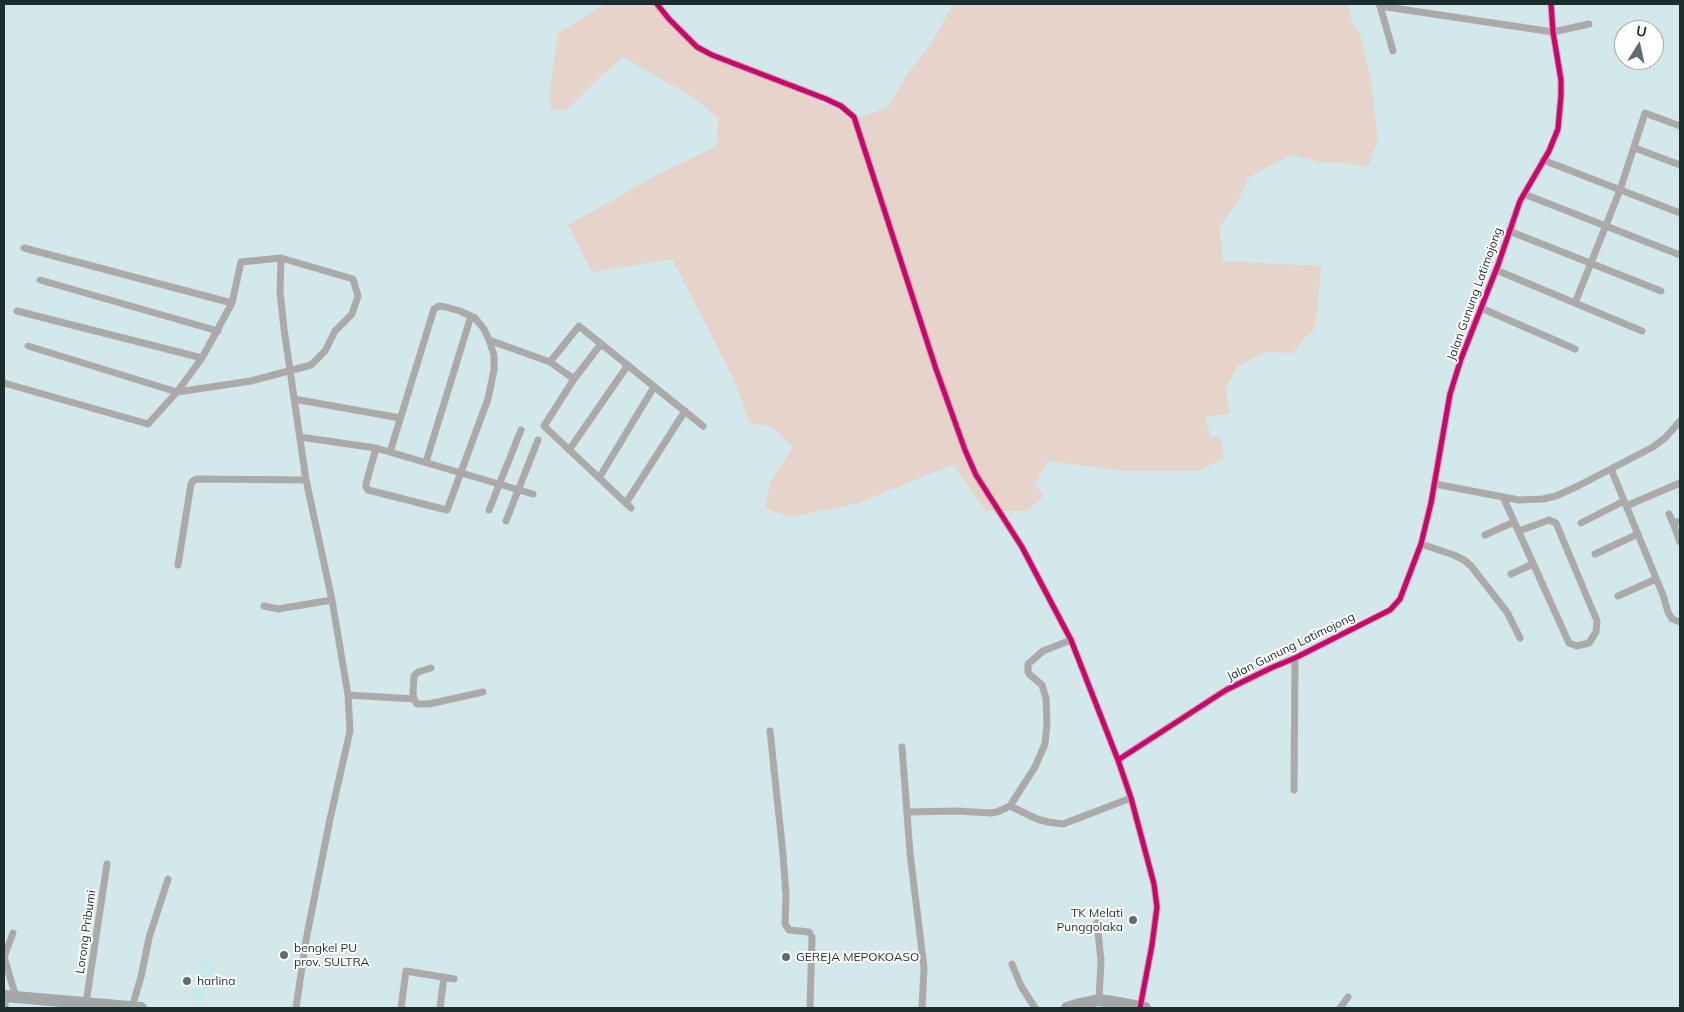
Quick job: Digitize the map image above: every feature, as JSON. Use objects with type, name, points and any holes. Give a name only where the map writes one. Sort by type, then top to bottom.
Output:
[{"type":"highway","points":[[7,999],[40,1004],[137,1008]]},
{"type":"highway","points":[[1067,1008],[1099,1000],[1142,1008]]},
{"type":"street","points":[[657,4],[697,47],[712,55],[826,99],[841,106],[854,117],[936,369],[965,450],[976,475],[1022,547],[1071,640],[1131,798],[1154,884],[1157,907],[1142,1008]]},
{"type":"street","name":"Jalan Gunung Latimojong","points":[[1118,760],[1226,690],[1390,610],[1400,599],[1421,544],[1435,484],[1450,394],[1461,359],[1524,194],[1558,129],[1561,80],[1553,32],[1551,4]]},
{"type":"street","points":[[1393,51],[1379,5],[1553,32],[1589,24]]},
{"type":"street","points":[[1575,303],[1620,190],[1645,113],[1680,126]]},
{"type":"street","points":[[1635,148],[1680,165]]},
{"type":"street","points":[[1543,160],[1680,213]]},
{"type":"street","points":[[1524,194],[1680,256]]},
{"type":"street","points":[[1509,232],[1662,291]]},
{"type":"street","points":[[24,248],[232,303]]},
{"type":"street","points":[[281,258],[281,309],[294,399],[306,480],[332,600],[348,695],[350,731],[306,940],[296,1008]]},
{"type":"street","points":[[4,383],[148,424],[177,392],[202,358],[232,303],[242,262],[281,258],[353,279],[358,296],[352,314],[335,331],[325,351],[311,365],[252,380],[177,392],[28,346]]},
{"type":"street","points":[[1496,270],[1642,331]]},
{"type":"street","points":[[40,280],[218,330]]},
{"type":"street","points":[[376,448],[366,484],[368,490],[447,510],[488,399],[494,370],[494,355],[489,340],[478,321],[446,307],[439,306],[434,309],[390,452]]},
{"type":"street","points":[[1481,308],[1575,349]]},
{"type":"street","points":[[18,311],[202,358]]},
{"type":"street","points":[[426,462],[470,316]]},
{"type":"street","points":[[550,362],[579,326],[703,426]]},
{"type":"street","points":[[489,340],[550,362],[574,379]]},
{"type":"street","points":[[601,344],[574,379],[544,426],[628,506],[685,411]]},
{"type":"street","points":[[569,450],[628,365]]},
{"type":"street","points":[[599,478],[654,387]]},
{"type":"street","points":[[294,399],[400,418]]},
{"type":"street","points":[[1435,484],[1503,498],[1531,501],[1549,498],[1611,469],[1652,447],[1665,438],[1680,421]]},
{"type":"street","points":[[489,510],[521,430]]},
{"type":"street","points":[[300,437],[376,448],[532,494]]},
{"type":"street","points":[[506,521],[538,440]]},
{"type":"street","points":[[1611,469],[1670,616],[1672,619],[1680,622]]},
{"type":"street","points":[[178,565],[193,481],[197,479],[306,480]]},
{"type":"street","points":[[1581,523],[1625,503],[1680,483]]},
{"type":"street","points":[[1503,498],[1569,643],[1577,646],[1589,642],[1596,632],[1597,621],[1556,523],[1549,520],[1519,531]]},
{"type":"street","points":[[1669,514],[1677,522],[1680,542]]},
{"type":"street","points":[[1486,535],[1514,522]]},
{"type":"street","points":[[1596,554],[1638,534]]},
{"type":"street","points":[[1421,544],[1454,555],[1472,566],[1506,612],[1520,638]]},
{"type":"street","points":[[1511,574],[1533,564]]},
{"type":"street","points":[[1618,596],[1656,579]]},
{"type":"street","points":[[264,606],[278,609],[332,600]]},
{"type":"street","points":[[907,812],[964,811],[991,813],[1010,806],[1035,767],[1045,744],[1046,698],[1042,686],[1029,674],[1028,664],[1043,652],[1071,640]]},
{"type":"street","points":[[1294,790],[1295,658]]},
{"type":"street","points":[[432,668],[418,672],[414,676],[414,699],[417,704],[429,704],[483,692]]},
{"type":"street","points":[[348,695],[414,699]]},
{"type":"street","points":[[770,731],[783,854],[786,895],[785,924],[789,930],[809,932],[812,937],[810,1008]]},
{"type":"street","points":[[902,747],[910,853],[924,968],[922,1008]]},
{"type":"street","points":[[1010,806],[1036,819],[1063,824],[1131,798]]},
{"type":"street","name":"Lorong Pribumi","points":[[94,1005],[107,864]]},
{"type":"street","points":[[137,1008],[149,938],[168,878]]},
{"type":"street","points":[[1097,923],[1101,960],[1099,1000]]},
{"type":"street","points":[[7,999],[4,958],[13,933]]},
{"type":"street","points":[[1012,964],[1021,986],[1034,1008]]},
{"type":"street","points":[[400,1008],[406,972],[454,979]]},
{"type":"street","points":[[440,1008],[444,977]]},
{"type":"street","points":[[1340,1008],[1348,997]]},
{"type":"shaded area","points":[[605,4],[653,4],[667,22],[696,50],[824,103],[839,110],[852,120],[888,107],[909,72],[931,44],[953,4],[1348,4],[1352,23],[1360,34],[1371,80],[1378,140],[1368,167],[1347,163],[1325,163],[1291,155],[1249,177],[1236,205],[1219,227],[1223,261],[1321,266],[1314,330],[1305,337],[1293,353],[1264,352],[1237,367],[1226,388],[1230,414],[1204,417],[1211,436],[1220,437],[1224,459],[1196,471],[1124,471],[1048,461],[1035,484],[1044,496],[1027,511],[986,511],[953,465],[855,504],[790,517],[765,508],[770,483],[793,447],[772,427],[750,423],[731,373],[672,259],[592,272],[568,225],[659,174],[717,146],[718,118],[696,99],[623,57],[567,110],[551,109],[549,97],[558,34]]},
{"type":"shaded area","points":[[203,955],[216,959],[204,1003],[192,1000]]},
{"type":"cycle path","points":[[657,4],[697,47],[712,55],[826,99],[841,106],[854,117],[936,369],[965,450],[976,475],[1022,547],[1071,640],[1131,798],[1154,884],[1157,907],[1140,1008]]},
{"type":"cycle path","points":[[1118,760],[1226,690],[1390,610],[1400,599],[1421,544],[1431,503],[1450,394],[1461,359],[1498,265],[1520,201],[1549,151],[1558,129],[1561,80],[1553,32],[1551,4]]},
{"type":"place","name":"TK Melati Punggolaka","points":[[1133,920]]},
{"type":"place","name":"bengkel PU prov. SULTRA","points":[[284,955]]},
{"type":"place","name":"GEREJA MEPOKOASO","points":[[786,957]]},
{"type":"place","name":"harlina","points":[[187,981]]}]
